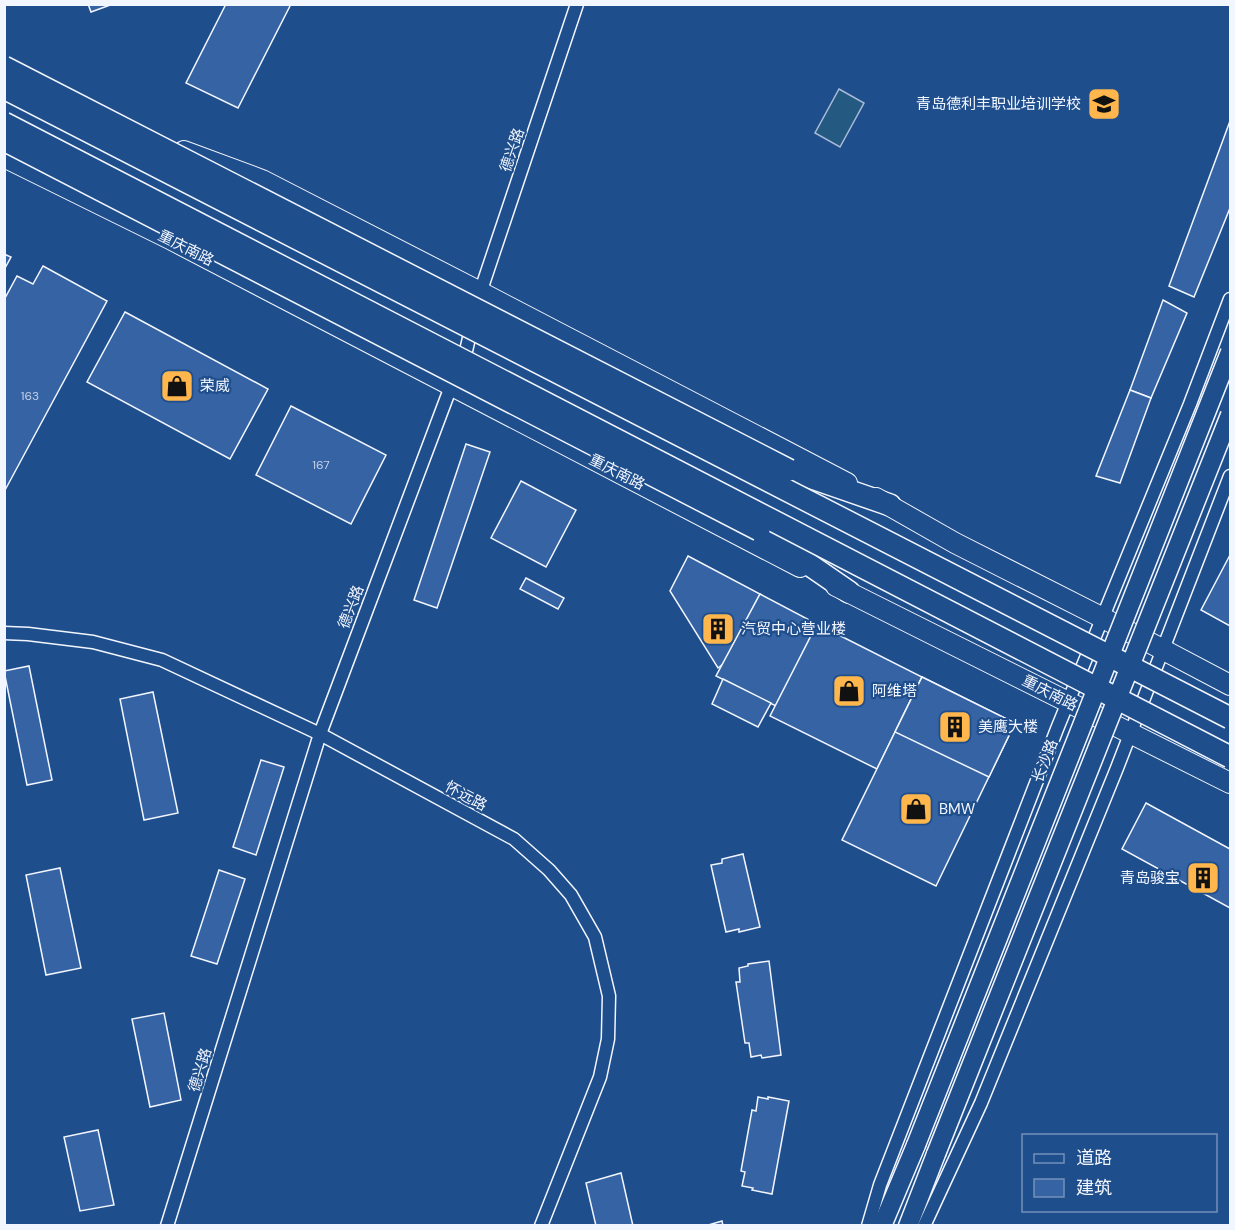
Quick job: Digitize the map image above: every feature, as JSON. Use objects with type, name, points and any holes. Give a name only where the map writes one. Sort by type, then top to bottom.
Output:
[{"type":"highway","points":[[4,67],[789,470],[890,505]]},
{"type":"highway","points":[[4,88],[1230,718]]},
{"type":"highway","points":[[4,123],[1230,757]]},
{"type":"highway","points":[[4,140],[759,530],[849,592]]},
{"type":"main road","points":[[4,62],[147,137],[262,180],[890,505],[955,543],[1230,685]]},
{"type":"main road","name":"重庆南路","points":[[4,157],[170,239],[849,592],[1230,783]]},
{"type":"main road","name":"长沙路","points":[[882,1226],[1230,352]]},
{"type":"main road","points":[[908,1226],[1230,415]]},
{"type":"street","name":"德兴路","points":[[167,1226],[320,734],[466,351],[480,292],[577,4]]},
{"type":"street","name":"长沙路","points":[[868,1226],[885,1174],[1068,702],[1190,404],[1230,299]]},
{"type":"street","points":[[924,1226],[981,1103],[1108,790],[1230,476]]},
{"type":"street","name":"怀远路","points":[[4,633],[93,642],[162,660],[320,734],[514,839],[549,870],[571,895],[595,937],[609,996],[608,1039],[600,1077],[541,1226]]},
{"type":"shaded area","points":[[839,89],[864,103],[840,147],[815,133]]},
{"type":"building","points":[[88,4],[113,4],[91,12]]},
{"type":"building","points":[[226,4],[291,4],[238,108],[186,83]]},
{"type":"building","points":[[1230,121],[1230,208],[1194,297],[1169,286]]},
{"type":"building","points":[[4,254],[11,257],[4,270]]},
{"type":"building","points":[[43,266],[107,301],[4,492],[4,300],[17,276],[33,284]]},
{"type":"building","points":[[1163,300],[1187,313],[1151,398],[1130,390]]},
{"type":"building","name":"荣威","points":[[125,312],[268,389],[230,459],[87,382]]},
{"type":"building","points":[[1130,390],[1151,398],[1120,483],[1096,476]]},
{"type":"building","points":[[291,406],[386,455],[351,524],[256,475]]},
{"type":"building","points":[[466,444],[490,452],[437,608],[414,600]]},
{"type":"building","points":[[521,481],[576,510],[546,567],[491,538]]},
{"type":"building","points":[[1230,555],[1230,626],[1201,610]]},
{"type":"building","name":"汽贸中心营业楼","points":[[688,556],[760,594],[723,664],[718,668],[670,591]]},
{"type":"building","points":[[526,578],[564,598],[558,609],[520,589]]},
{"type":"building","points":[[760,594],[817,624],[776,706],[716,676]]},
{"type":"building","name":"阿维塔","points":[[817,624],[922,677],[877,769],[770,716]]},
{"type":"building","points":[[29,666],[52,780],[27,785],[4,671]]},
{"type":"building","name":"BMW","points":[[922,677],[1015,723],[936,886],[842,840]]},
{"type":"building","name":"美鹰大楼","points":[[922,677],[1015,723],[989,777],[895,732]]},
{"type":"building","points":[[723,679],[771,703],[758,727],[712,704]]},
{"type":"building","points":[[153,692],[178,813],[144,820],[120,699]]},
{"type":"building","points":[[261,760],[284,767],[256,855],[233,847]]},
{"type":"building","name":"青岛骏宝","points":[[1146,803],[1230,849],[1230,908],[1122,849]]},
{"type":"building","points":[[743,854],[760,927],[739,932],[739,929],[726,932],[711,865],[722,863],[722,859]]},
{"type":"building","points":[[60,868],[81,968],[46,975],[26,875]]},
{"type":"building","points":[[219,870],[245,879],[217,964],[191,956]]},
{"type":"building","points":[[769,961],[781,1055],[751,1057],[749,1043],[745,1043],[736,982],[740,982],[739,968],[748,966],[748,964]]},
{"type":"building","points":[[164,1013],[181,1100],[150,1107],[132,1019]]},
{"type":"building","points":[[758,1097],[789,1101],[772,1194],[742,1186],[745,1172],[741,1171],[752,1110],[756,1111]]},
{"type":"building","points":[[98,1130],[114,1205],[80,1211],[64,1137]]},
{"type":"building","points":[[621,1173],[633,1226],[596,1226],[586,1183]]},
{"type":"building","points":[[722,1221],[723,1226],[705,1226]]},
{"type":"place","name":"青岛德利丰职业培训学校","points":[[1104,104]]},
{"type":"place","name":"荣威","points":[[177,386]]},
{"type":"place","name":"汽贸中心营业楼","points":[[718,629]]},
{"type":"place","name":"阿维塔","points":[[849,691]]},
{"type":"place","name":"美鹰大楼","points":[[955,727]]},
{"type":"place","name":"BMW","points":[[916,809]]},
{"type":"place","name":"青岛骏宝","points":[[1203,878]]}]
